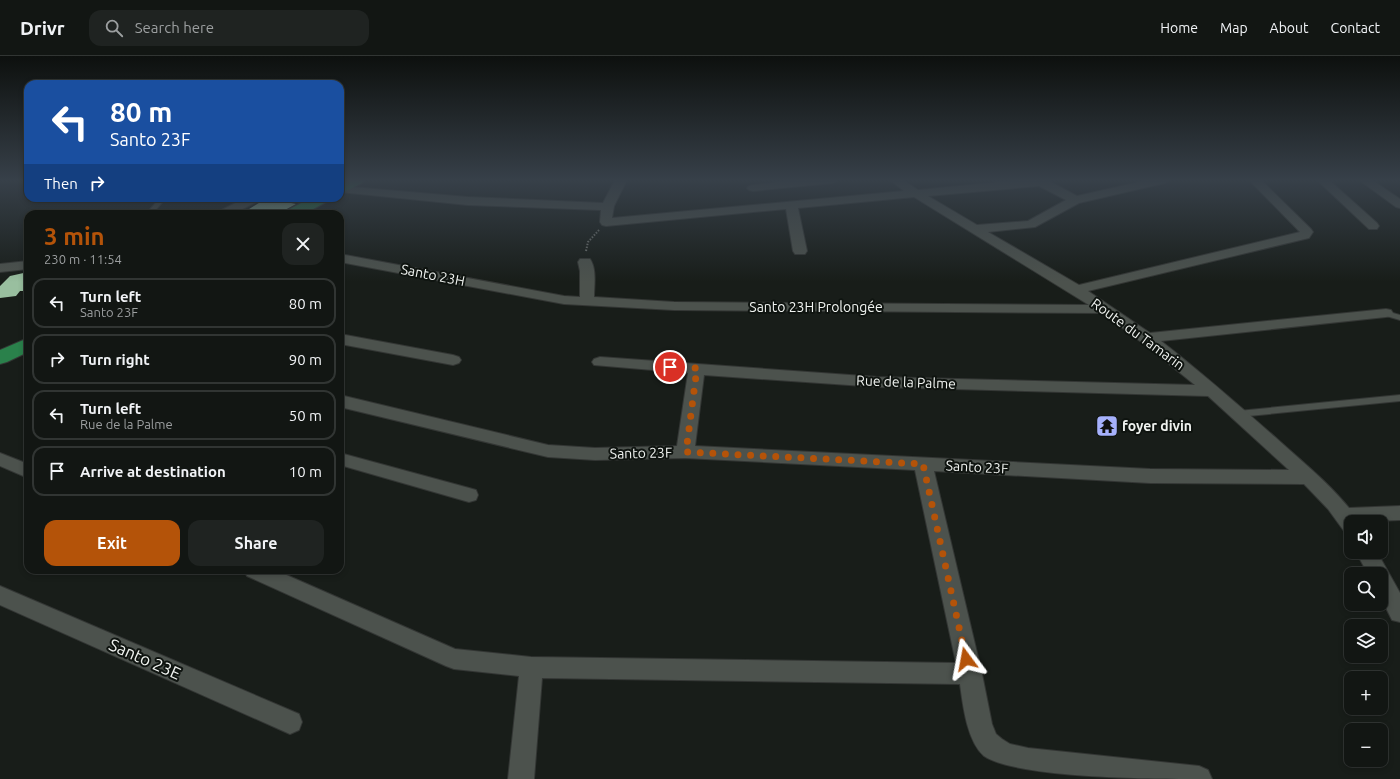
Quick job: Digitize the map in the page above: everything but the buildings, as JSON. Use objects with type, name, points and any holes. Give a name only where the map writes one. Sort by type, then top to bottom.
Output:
[{"type":"main road","points":[[0,358],[24,346]]},
{"type":"street","points":[[606,214],[606,222],[691,214]]},
{"type":"street","points":[[793,214],[800,251]]},
{"type":"street","name":"Route du Tamarin","points":[[949,214],[1076,290],[1148,338],[1238,414],[1307,477],[1344,517]]},
{"type":"street","points":[[974,229],[1031,224],[1050,214]]},
{"type":"street","points":[[1076,290],[1305,235],[1307,232],[1288,214]]},
{"type":"street","points":[[1359,214],[1372,226]]},
{"type":"street","points":[[586,257],[587,301]]},
{"type":"street","name":"Santo 23H","points":[[344,259],[526,293]]},
{"type":"street","points":[[0,268],[24,266]]},
{"type":"street","name":"Santo 23H Prolongée","points":[[526,293],[564,300],[674,306],[1106,309]]},
{"type":"street","points":[[1148,338],[1386,313]]},
{"type":"street","points":[[344,340],[453,360]]},
{"type":"street","name":"Rue de la Palme","points":[[600,362],[878,382],[1212,391]]},
{"type":"street","points":[[686,452],[697,368]]},
{"type":"street","name":"Santo 23F","points":[[344,402],[548,451],[595,454],[686,452],[1150,476],[1307,477]]},
{"type":"street","points":[[0,459],[24,469]]},
{"type":"street","points":[[344,461],[469,496]]},
{"type":"street","points":[[923,464],[970,674],[976,713],[981,730],[992,747],[1007,755],[1028,761],[1199,779]]},
{"type":"street","points":[[1387,515],[1400,513]]},
{"type":"street","points":[[263,574],[454,659],[531,667],[970,674]]},
{"type":"street","points":[[1388,591],[1400,613]]},
{"type":"street","name":"Santo 23E","points":[[0,595],[290,722]]},
{"type":"street","points":[[521,779],[531,667]]},
{"type":"lane","points":[[1386,313],[1400,318]]},
{"type":"lane","points":[[1238,414],[1400,398]]},
{"type":"path","points":[[586,257],[588,242],[606,222]]},
{"type":"place","name":"foyer divin","points":[[1107,426]]},
{"type":"route","points":[[670,367],[697,368],[686,452],[923,464],[966,659]]}]
